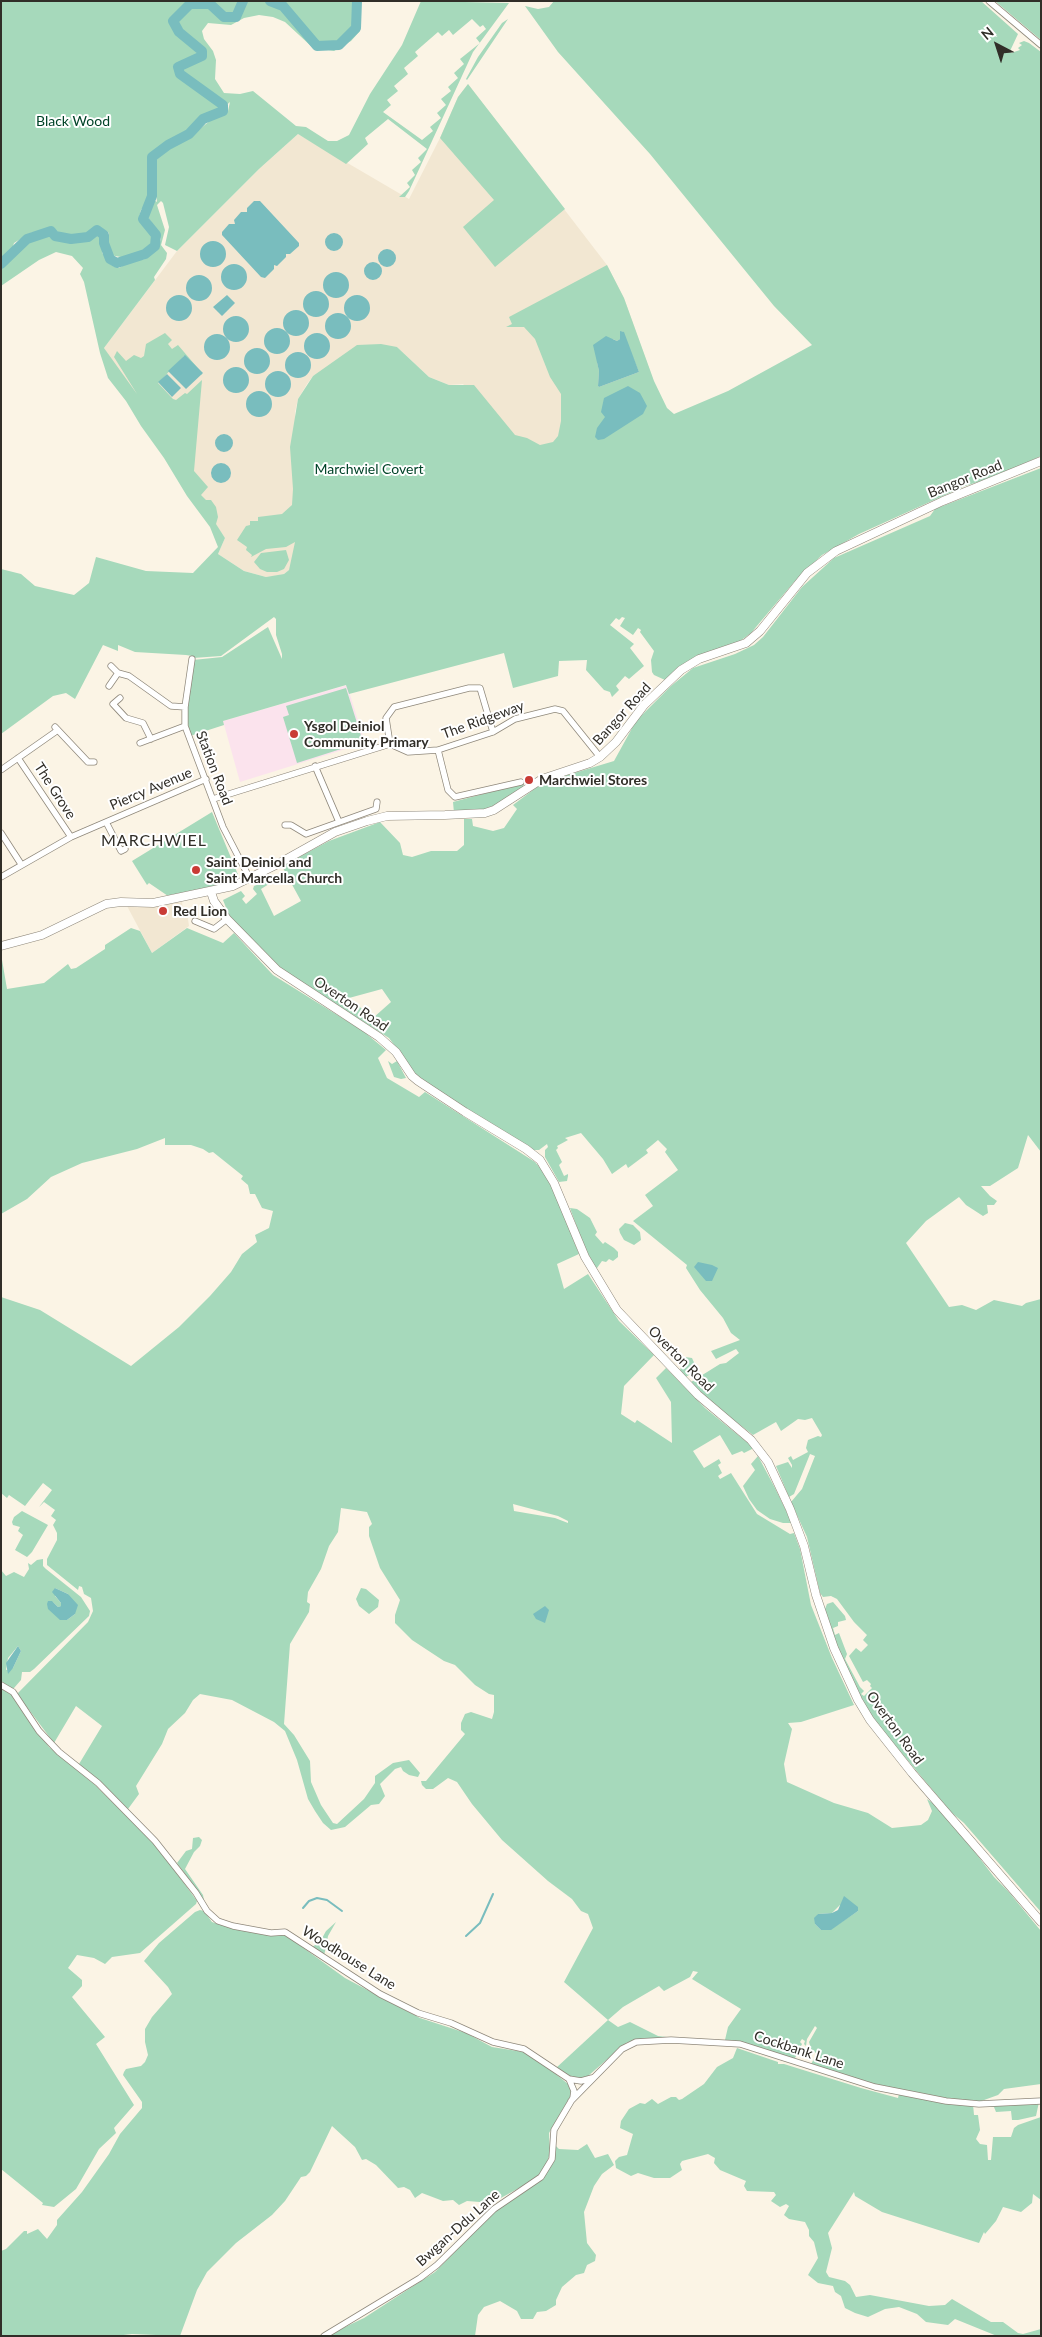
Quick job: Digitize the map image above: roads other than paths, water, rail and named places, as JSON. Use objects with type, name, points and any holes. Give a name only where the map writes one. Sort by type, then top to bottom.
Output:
[{"type":"main road","name":"Bangor Road","points":[[1,946],[42,935],[106,904],[121,902],[153,903],[212,892],[250,879],[335,832],[367,821],[387,816],[485,813],[502,806],[542,779],[590,763],[600,757],[616,742],[644,704],[681,670],[699,659],[733,649],[754,637],[807,574],[824,558],[908,516],[1041,461]]},
{"type":"main road","name":"Overton Road","points":[[212,892],[214,901],[227,919],[277,970],[388,1044],[418,1081],[464,1112],[526,1149],[540,1160],[554,1183],[585,1257],[617,1310],[698,1395],[751,1440],[768,1462],[790,1509],[804,1546],[816,1595],[834,1648],[858,1700],[870,1720],[912,1773],[1041,1922]]},
{"type":"street","points":[[989,1],[1041,45]]},
{"type":"street","name":"Station Road","points":[[192,659],[185,707],[185,726],[223,827],[250,879]]},
{"type":"street","points":[[111,666],[118,673],[129,676],[171,706],[185,707]]},
{"type":"street","points":[[108,686],[118,673]]},
{"type":"street","points":[[213,799],[390,744],[386,718],[394,707],[469,688],[480,688],[493,732]]},
{"type":"street","points":[[120,698],[113,704],[126,718],[143,723],[151,739]]},
{"type":"street","name":"The Ridgeway","points":[[390,744],[408,752],[438,750],[493,732],[515,719],[559,710],[563,711],[600,757]]},
{"type":"street","points":[[140,743],[185,726]]},
{"type":"street","points":[[1,770],[56,729],[89,763]]},
{"type":"street","points":[[438,750],[448,790],[455,797],[513,781],[522,782]]},
{"type":"street","name":"The Grove","points":[[18,758],[71,837]]},
{"type":"street","points":[[315,766],[339,822]]},
{"type":"street","name":"Piercy Avenue","points":[[1,877],[71,837],[206,779]]},
{"type":"street","points":[[285,825],[291,825],[306,834],[378,809],[377,802]]},
{"type":"street","name":"Piercy Avenue","points":[[106,822],[120,851],[125,849]]},
{"type":"street","points":[[3,832],[21,864]]},
{"type":"street","points":[[195,921],[214,931],[227,919]]},
{"type":"street","name":"Woodhouse Lane","points":[[1,1686],[13,1692],[39,1731],[59,1752],[114,1798],[164,1850],[213,1917],[233,1926],[271,1933],[285,1932],[380,1994],[418,2013],[451,2023],[493,2042],[524,2049],[569,2079]]},
{"type":"street","name":"Cockbank Lane","points":[[571,2101],[622,2049],[636,2042],[671,2040],[740,2044],[875,2087],[946,2101],[979,2104],[1041,2101]]},
{"type":"street","points":[[569,2079],[581,2081],[592,2078]]},
{"type":"street","points":[[569,2079],[574,2091],[571,2101]]},
{"type":"street","name":"Bwgan-Ddu Lane","points":[[324,2336],[420,2278],[437,2265],[494,2209],[541,2177],[552,2159],[554,2130],[571,2101]]},
{"type":"water","points":[[254,201],[260,201],[299,243],[299,246],[290,254],[286,254],[286,257],[277,266],[274,265],[274,269],[265,278],[261,277],[222,235],[222,232],[229,224],[235,224],[234,220],[241,212],[247,212],[247,208]]},
{"type":"water","points":[[334,233],[340,236],[343,242],[340,248],[334,251],[328,248],[325,242],[328,236]]},
{"type":"water","points":[[213,241],[222,245],[226,254],[222,263],[213,267],[204,263],[200,254],[204,245]]},
{"type":"water","points":[[387,249],[393,252],[396,258],[393,264],[387,267],[381,264],[378,258],[381,252]]},
{"type":"water","points":[[373,262],[379,265],[382,271],[379,277],[373,280],[367,277],[364,271],[367,265]]},
{"type":"water","points":[[234,264],[243,268],[247,277],[243,286],[234,290],[225,286],[221,277],[225,268]]},
{"type":"water","points":[[336,272],[345,276],[349,285],[345,294],[336,298],[327,294],[323,285],[327,276]]},
{"type":"water","points":[[199,275],[208,279],[212,288],[208,297],[199,301],[190,297],[186,288],[190,279]]},
{"type":"water","points":[[316,291],[325,295],[329,304],[325,313],[316,317],[307,313],[303,304],[307,295]]},
{"type":"water","points":[[179,295],[188,299],[192,308],[188,317],[179,321],[170,317],[166,308],[170,299]]},
{"type":"water","points":[[227,295],[235,303],[222,316],[213,307]]},
{"type":"water","points":[[357,295],[366,299],[370,308],[366,317],[357,321],[348,317],[344,308],[348,299]]},
{"type":"water","points":[[296,310],[305,314],[309,323],[305,332],[296,336],[287,332],[283,323],[287,314]]},
{"type":"water","points":[[338,313],[347,317],[351,326],[347,335],[338,339],[329,335],[325,326],[329,317]]},
{"type":"water","points":[[236,316],[245,320],[249,329],[245,338],[236,342],[227,338],[223,329],[227,320]]},
{"type":"water","points":[[277,328],[286,332],[290,341],[286,350],[277,354],[268,350],[264,341],[268,332]]},
{"type":"water","points":[[620,331],[624,332],[639,372],[599,387],[599,371],[593,345],[606,336],[617,341],[620,339]]},
{"type":"water","points":[[317,333],[326,337],[330,346],[326,355],[317,359],[308,355],[304,346],[308,337]]},
{"type":"water","points":[[217,334],[226,338],[230,347],[226,356],[217,360],[208,356],[204,347],[208,338]]},
{"type":"water","points":[[257,348],[266,352],[270,361],[266,370],[257,374],[248,370],[244,361],[248,352]]},
{"type":"water","points":[[298,352],[307,356],[311,365],[307,374],[298,378],[289,374],[285,365],[289,356]]},
{"type":"water","points":[[185,355],[203,373],[186,389],[168,371]]},
{"type":"water","points":[[236,367],[245,371],[249,380],[245,389],[236,393],[227,389],[223,380],[227,371]]},
{"type":"water","points":[[278,371],[287,375],[291,384],[287,393],[278,397],[269,393],[265,384],[269,375]]},
{"type":"water","points":[[167,374],[181,388],[172,397],[158,382]]},
{"type":"water","points":[[628,386],[640,393],[647,406],[643,414],[604,439],[598,440],[595,437],[597,428],[605,417],[601,412],[604,398]]},
{"type":"water","points":[[259,391],[268,395],[272,404],[268,413],[259,417],[250,413],[246,404],[250,395]]},
{"type":"water","points":[[224,434],[230,437],[233,443],[230,449],[224,452],[218,449],[215,443],[218,437]]},
{"type":"water","points":[[217,463],[225,463],[231,469],[231,477],[225,483],[217,483],[211,477],[211,469]]},
{"type":"water","points":[[698,1262],[718,1268],[712,1281],[706,1281],[694,1267]]},
{"type":"water","points":[[55,1588],[68,1594],[78,1605],[75,1614],[67,1620],[60,1620],[48,1609],[48,1601],[52,1601],[58,1607],[61,1606],[61,1603],[52,1592]]},
{"type":"water","points":[[545,1606],[549,1610],[545,1623],[536,1619],[533,1614]]},
{"type":"water","points":[[18,1646],[21,1651],[8,1674],[6,1663]]},
{"type":"water","points":[[844,1896],[858,1907],[858,1911],[831,1930],[821,1930],[815,1924],[814,1918],[818,1914],[832,1913],[838,1910]]},
{"type":"waterway","points":[[1,264],[27,239],[51,231],[55,236],[71,239],[88,237],[97,230],[104,235],[104,243],[110,259],[117,263],[145,254],[155,246],[156,235],[143,219],[152,196],[152,157],[168,145],[189,134],[203,119],[223,111],[223,105],[180,74],[178,67],[202,56],[202,51],[179,32],[173,21],[190,4],[210,4],[224,17],[236,17],[243,1]]},
{"type":"waterway","points":[[270,1],[283,6],[317,46],[339,45],[356,28],[357,1]]},
{"type":"waterway","points":[[466,1936],[480,1923],[493,1894]]},
{"type":"waterway","points":[[303,1908],[309,1901],[317,1898],[327,1900],[342,1911]]},
{"type":"place","name":"Ysgol Deiniol Community Primary","points":[[294,734]]},
{"type":"place","name":"Marchwiel Stores","points":[[529,780]]},
{"type":"place","name":"Saint Deiniol and Saint Marcella Church","points":[[196,870]]},
{"type":"place","name":"Red Lion","points":[[163,911]]},
{"type":"district","name":"MARCHWIEL","points":[[154,841]]},
{"type":"park label","name":"Black Wood","points":[[73,121]]},
{"type":"park label","name":"Marchwiel Covert","points":[[369,469]]}]
